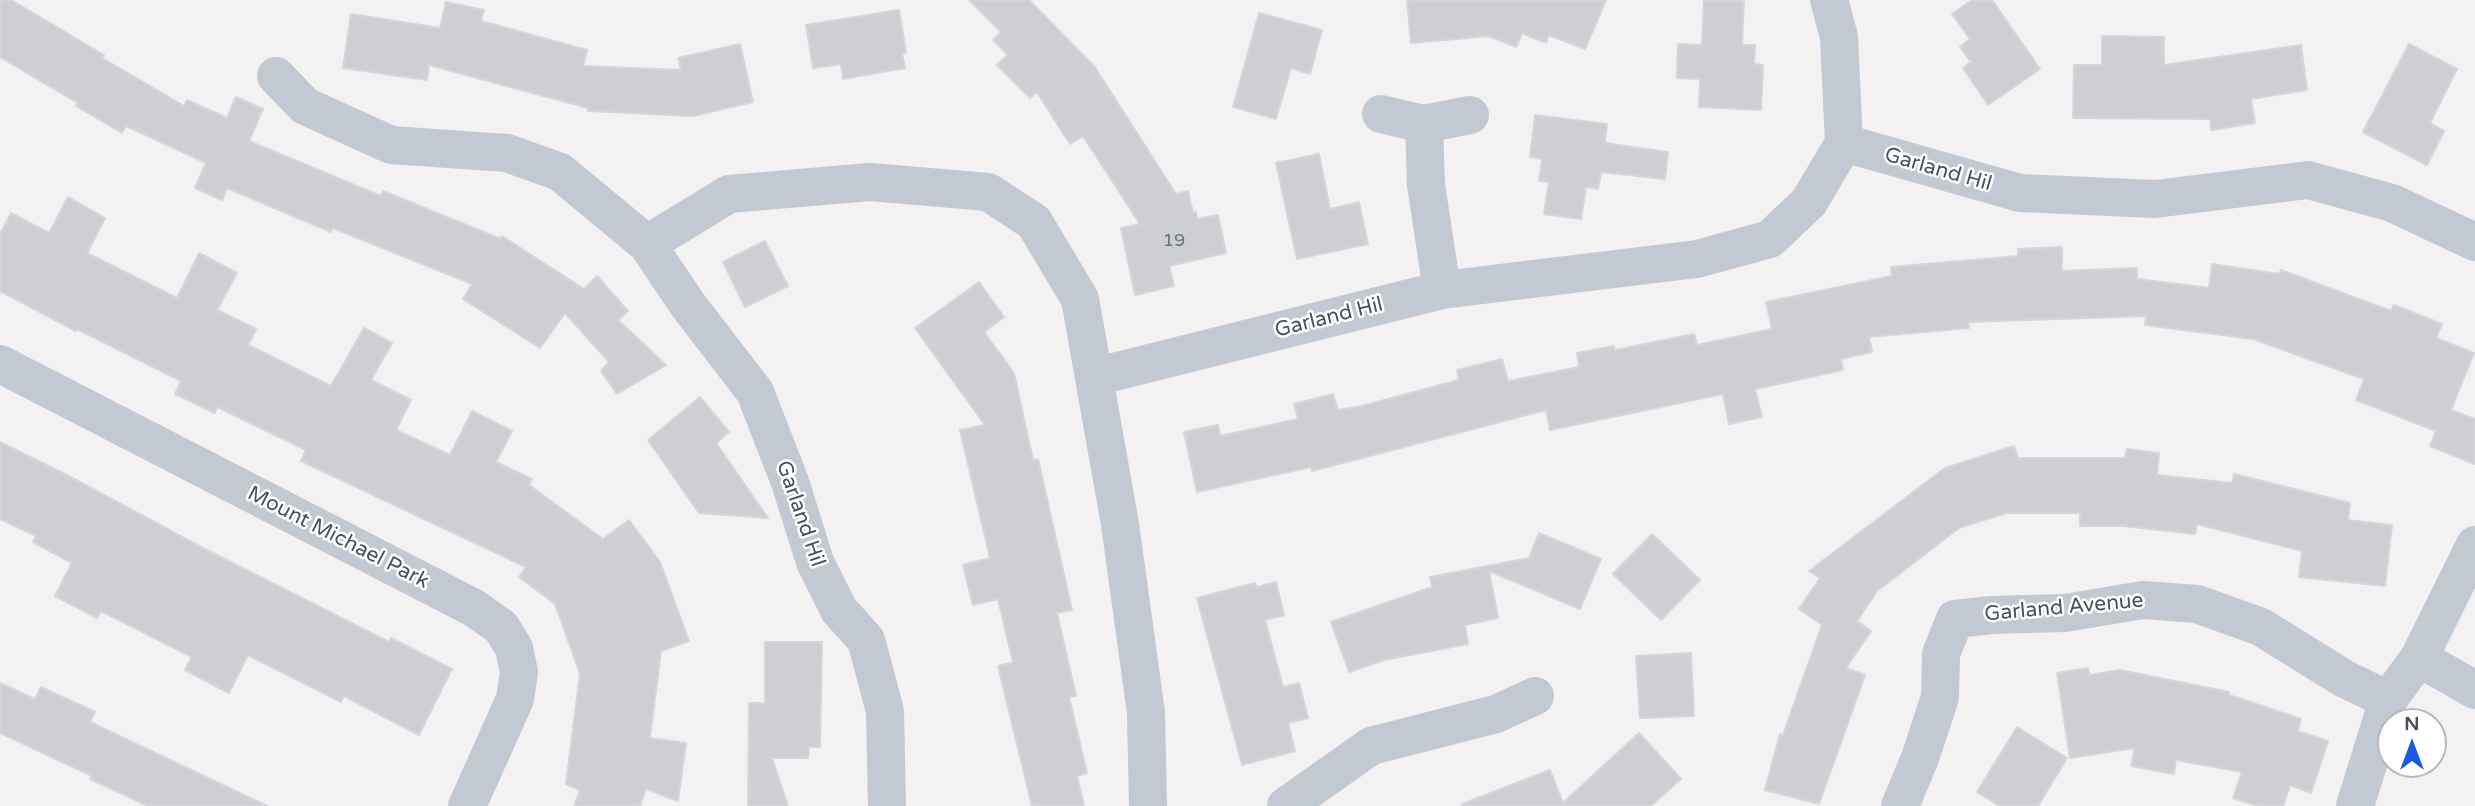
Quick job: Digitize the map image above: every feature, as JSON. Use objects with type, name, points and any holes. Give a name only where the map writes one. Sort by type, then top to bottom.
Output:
[{"type":"street","points":[[1829,0],[1839,37],[1844,143]]},
{"type":"street","name":"Garland Hil","points":[[276,76],[305,106],[391,145],[507,153],[560,172],[648,244],[688,305],[755,392],[790,482],[815,562],[839,610],[866,640],[885,711],[887,806]]},
{"type":"street","points":[[1381,114],[1424,124],[1470,115]]},
{"type":"street","points":[[1424,124],[1426,185],[1442,290]]},
{"type":"street","name":"Garland Hil","points":[[1094,377],[1442,290],[1696,259],[1770,239],[1809,202],[1844,143],[2020,194],[2155,199],[2308,180],[2392,203],[2475,242]]},
{"type":"street","points":[[648,244],[729,194],[870,182],[988,191],[1034,222],[1080,299],[1120,524],[1146,713],[1148,806]]},
{"type":"street","name":"Mount Michael Park","points":[[0,364],[474,608],[500,627],[514,648],[519,672],[515,699],[467,806]]},
{"type":"street","points":[[2355,806],[2388,700],[2419,658],[2475,545]]},
{"type":"street","name":"Garland Avenue","points":[[1900,806],[1920,758],[1940,697],[1941,654],[1955,619],[2064,613],[2143,600],[2197,604],[2261,627],[2343,678],[2388,700]]},
{"type":"street","points":[[2419,658],[2475,690]]},
{"type":"street","points":[[1286,806],[1371,747],[1496,714],[1535,696]]},
{"type":"building","points":[[0,0],[11,0],[184,106],[187,100],[227,118],[236,97],[263,109],[249,141],[381,196],[383,191],[501,239],[502,236],[584,289],[597,276],[628,311],[618,320],[666,365],[617,394],[601,371],[609,362],[565,313],[540,348],[463,299],[472,284],[333,228],[331,232],[227,188],[222,200],[195,188],[206,163],[126,126],[122,133],[76,106],[78,103],[0,57]]},
{"type":"building","points":[[969,0],[1029,0],[1094,66],[1176,194],[1188,191],[1197,219],[1218,215],[1226,253],[1169,266],[1174,286],[1135,295],[1121,228],[1140,224],[1083,136],[1070,144],[1037,92],[1030,98],[997,65],[1008,55],[993,40],[1001,32]]},
{"type":"building","points":[[1407,0],[1606,0],[1585,49],[1549,35],[1546,43],[1522,33],[1516,47],[1489,36],[1411,43]]},
{"type":"building","points":[[1704,0],[1744,1],[1742,45],[1755,45],[1754,64],[1763,65],[1761,110],[1699,107],[1700,79],[1677,78],[1678,44],[1702,45]]},
{"type":"building","points":[[1972,0],[1992,0],[2040,69],[1988,105],[1963,68],[1971,62],[1960,47],[1970,39],[1952,14]]},
{"type":"building","points":[[446,2],[484,10],[481,21],[587,50],[583,66],[681,70],[678,58],[740,44],[753,102],[693,116],[588,111],[588,108],[429,65],[427,80],[343,68],[351,14],[440,28]]},
{"type":"building","points":[[899,10],[906,53],[902,54],[905,68],[843,79],[841,64],[813,68],[806,25]]},
{"type":"building","points":[[1259,13],[1322,30],[1310,74],[1291,68],[1276,119],[1233,107]]},
{"type":"building","points":[[2102,36],[2164,37],[2164,65],[2301,45],[2307,90],[2251,99],[2255,123],[2211,130],[2210,119],[2073,118],[2074,65],[2102,65]]},
{"type":"building","points":[[2409,44],[2457,69],[2430,123],[2444,131],[2427,165],[2363,132]]},
{"type":"building","points":[[1535,115],[1607,124],[1605,143],[1668,152],[1665,179],[1601,172],[1598,189],[1586,187],[1581,219],[1544,214],[1549,182],[1539,181],[1542,159],[1530,157]]},
{"type":"building","points":[[1319,154],[1330,209],[1359,202],[1368,244],[1297,259],[1276,163]]},
{"type":"building","points":[[68,197],[105,218],[87,253],[177,298],[199,253],[237,273],[217,310],[256,329],[248,345],[331,386],[364,328],[392,343],[371,380],[411,400],[396,430],[450,455],[472,411],[512,431],[496,462],[532,479],[529,485],[603,539],[629,520],[660,562],[689,641],[661,651],[650,738],[686,743],[678,801],[646,789],[640,806],[574,806],[580,790],[566,784],[580,674],[555,604],[519,577],[526,567],[301,461],[306,450],[217,407],[215,413],[175,394],[181,381],[0,291],[0,234],[11,213],[49,233]]},
{"type":"building","points":[[765,241],[788,286],[745,307],[723,262]]},
{"type":"building","points":[[2062,247],[2062,271],[2137,268],[2137,279],[2209,288],[2212,264],[2279,274],[2281,270],[2391,311],[2394,305],[2442,324],[2436,338],[2474,353],[2451,410],[2475,419],[2475,464],[2430,446],[2436,431],[2356,400],[2364,379],[2253,339],[2145,325],[2146,316],[1968,322],[1969,328],[1869,337],[1872,352],[1841,359],[1843,370],[1755,389],[1762,417],[1729,424],[1723,394],[1550,430],[1546,410],[1312,471],[1311,467],[1197,492],[1184,432],[1218,425],[1220,436],[1298,419],[1294,404],[1333,394],[1338,410],[1362,406],[1459,380],[1457,370],[1502,359],[1508,381],[1579,367],[1577,353],[1614,346],[1615,350],[1694,334],[1697,345],[1772,329],[1766,302],[1892,276],[1891,267],[2018,256],[2018,249]]},
{"type":"building","points":[[979,282],[1004,317],[984,332],[1014,373],[1033,460],[1038,459],[1072,610],[1057,613],[1076,696],[1069,697],[1087,773],[1077,776],[1084,806],[1032,806],[998,666],[1013,662],[998,599],[973,605],[963,565],[990,558],[960,430],[985,425],[915,328]]},
{"type":"building","points":[[700,397],[729,432],[716,443],[768,518],[699,513],[648,440]]},
{"type":"building","points":[[0,442],[389,642],[391,638],[452,669],[419,735],[344,696],[341,702],[248,655],[229,693],[185,670],[192,657],[101,611],[97,618],[55,596],[72,563],[33,542],[36,536],[0,519]]},
{"type":"building","points":[[2014,446],[2018,458],[2125,458],[2127,449],[2159,453],[2157,475],[2232,483],[2234,474],[2350,503],[2348,520],[2392,525],[2385,586],[2299,577],[2302,551],[2197,524],[2195,534],[2123,526],[2080,526],[2080,513],[2006,513],[1959,528],[1877,591],[1857,621],[1871,631],[1846,668],[1865,675],[1819,804],[1765,790],[1780,734],[1783,735],[1822,625],[1799,609],[1820,578],[1809,571],[1945,468]]},
{"type":"building","points":[[1539,533],[1601,559],[1580,609],[1489,571],[1498,618],[1465,625],[1468,644],[1384,660],[1349,672],[1331,622],[1432,587],[1430,577],[1529,558]]},
{"type":"building","points":[[1652,534],[1700,580],[1661,620],[1613,574]]},
{"type":"building","points":[[1276,582],[1284,615],[1265,620],[1283,687],[1299,683],[1308,718],[1288,723],[1295,751],[1242,765],[1197,598],[1255,583],[1257,587]]},
{"type":"building","points":[[765,642],[822,642],[820,747],[809,747],[808,758],[772,758],[788,806],[748,806],[749,703],[765,703]]},
{"type":"building","points":[[1691,653],[1694,716],[1640,718],[1636,656]]},
{"type":"building","points":[[2088,668],[2089,675],[2120,670],[2229,692],[2229,695],[2301,719],[2298,731],[2328,741],[2311,793],[2290,785],[2283,806],[2258,806],[2233,798],[2242,772],[2176,760],[2174,774],[2131,766],[2135,748],[2070,758],[2057,673]]},
{"type":"building","points":[[0,683],[35,699],[41,687],[95,712],[90,722],[267,806],[148,806],[90,779],[92,776],[0,733]]},
{"type":"building","points":[[2017,727],[2067,758],[2038,806],[2000,806],[1977,792]]},
{"type":"building","points":[[1639,733],[1681,779],[1651,806],[1462,804],[1550,770],[1563,803]]}]
